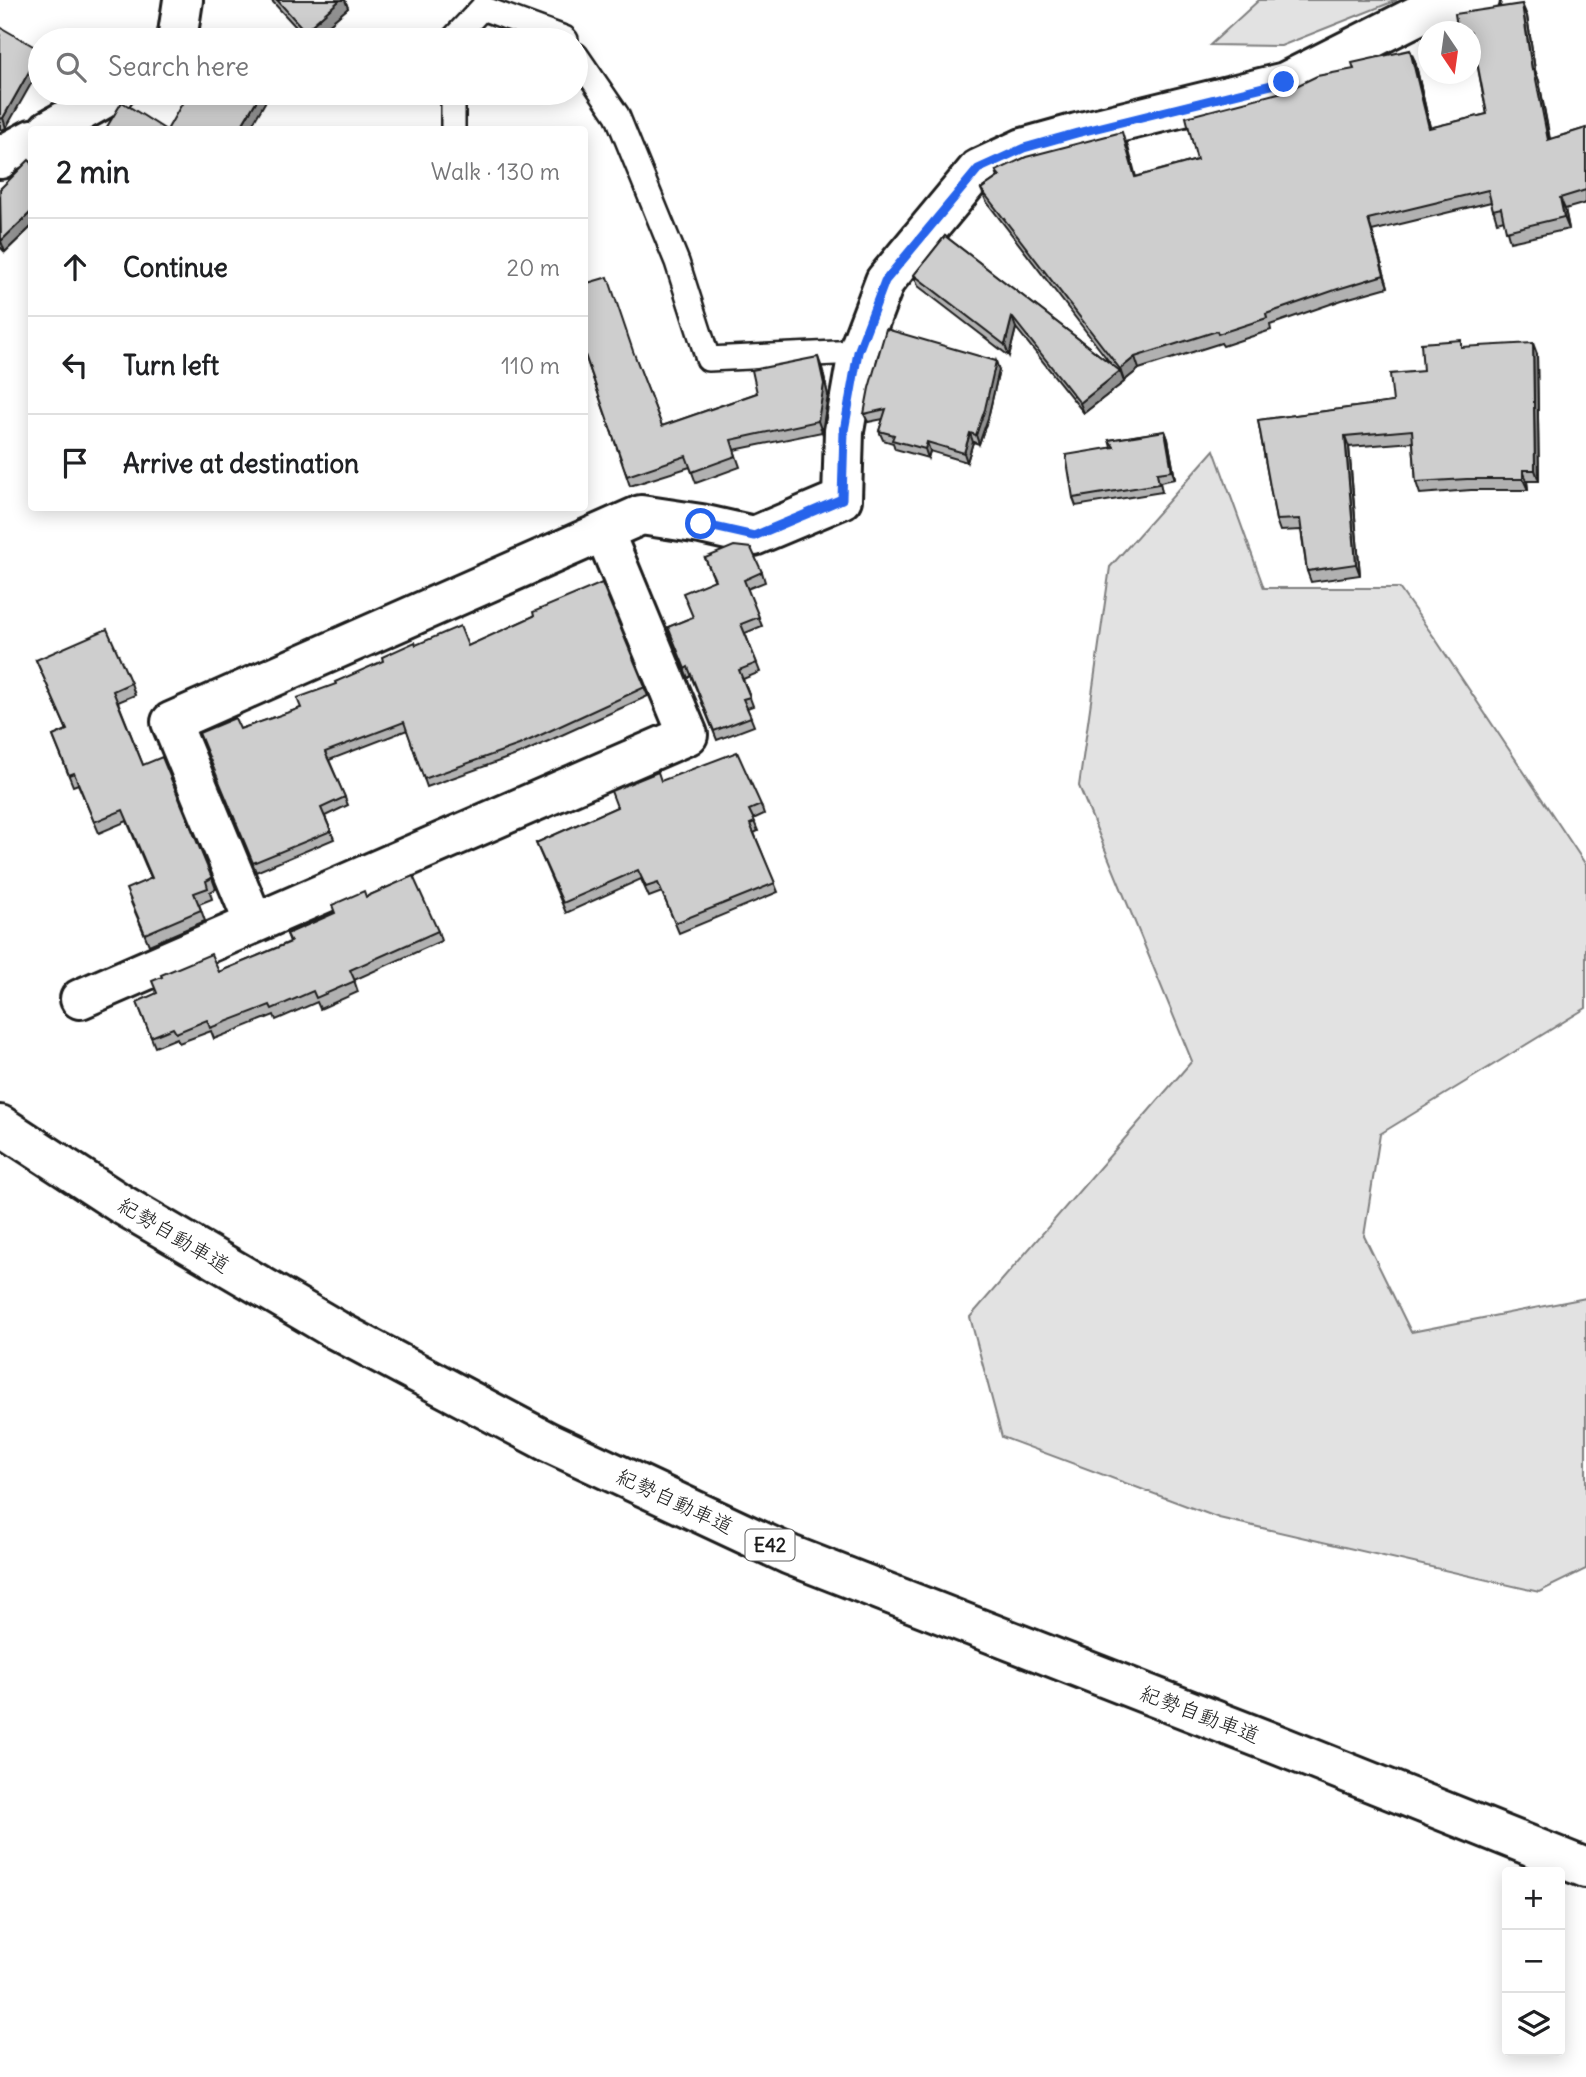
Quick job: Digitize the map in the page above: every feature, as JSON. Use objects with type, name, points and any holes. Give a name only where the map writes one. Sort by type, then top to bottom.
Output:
[{"type":"main road","points":[[179,28],[183,0]]},
{"type":"main road","points":[[254,923],[170,722],[641,515],[701,524],[754,536],[842,499],[844,431],[858,352],[885,281],[978,169],[1037,144],[1284,82],[1432,8],[1480,0]]},
{"type":"main road","points":[[55,126],[93,105]]},
{"type":"main road","points":[[0,159],[28,141]]},
{"type":"main road","points":[[80,999],[688,735],[604,532]]},
{"type":"main road","name":"紀勢自動車道","points":[[0,1125],[121,1204],[336,1330],[584,1459],[789,1555],[1586,1868]]},
{"type":"lane","points":[[463,28],[482,8],[537,28]]},
{"type":"lane","points":[[588,72],[617,114],[677,262],[708,359],[858,352]]},
{"type":"lane","points":[[453,105],[453,126]]},
{"type":"shaded area","points":[[1259,0],[1397,0],[1281,46],[1210,45]]},
{"type":"shaded area","points":[[1214,450],[1264,588],[1399,588],[1586,865],[1586,1008],[1380,1134],[1364,1236],[1411,1332],[1586,1298],[1586,1569],[1539,1592],[1219,1518],[1002,1437],[970,1317],[1192,1061],[1079,786],[1110,567]]},
{"type":"building","points":[[277,0],[340,0],[308,28],[302,28]]},
{"type":"building","points":[[1522,4],[1532,70],[1534,69],[1548,140],[1586,128],[1586,190],[1560,198],[1564,217],[1506,231],[1501,208],[1493,210],[1488,190],[1368,219],[1384,275],[1266,314],[1267,318],[1135,357],[1120,369],[981,189],[1000,176],[996,171],[1026,157],[1122,132],[1135,177],[1197,160],[1186,117],[1286,91],[1317,76],[1354,69],[1352,63],[1410,50],[1429,128],[1487,114],[1481,82],[1481,21],[1456,21],[1455,14]]},
{"type":"building","points":[[0,27],[28,43],[28,73],[0,119]]},
{"type":"building","points":[[120,105],[127,105],[160,126],[107,126]]},
{"type":"building","points":[[181,105],[254,105],[241,126],[169,126]]},
{"type":"building","points":[[28,161],[28,215],[1,241],[0,189]]},
{"type":"building","points":[[945,236],[1120,371],[1080,403],[1012,317],[1005,345],[914,275]]},
{"type":"building","points":[[608,277],[662,426],[757,393],[752,370],[818,357],[824,384],[818,421],[731,440],[736,456],[692,472],[686,456],[627,476],[588,364],[588,283]]},
{"type":"building","points":[[886,329],[996,361],[976,435],[970,433],[964,453],[927,442],[925,449],[892,440],[894,435],[879,431],[886,409],[864,414]]},
{"type":"building","points":[[1461,340],[1461,347],[1533,343],[1535,470],[1523,470],[1523,479],[1416,482],[1412,430],[1345,436],[1356,564],[1307,571],[1300,519],[1276,520],[1258,420],[1393,402],[1390,374],[1423,371],[1421,343]]},
{"type":"building","points":[[1165,431],[1172,471],[1157,473],[1159,484],[1073,498],[1066,455],[1114,447],[1109,440]]},
{"type":"building","points":[[734,546],[751,548],[762,572],[744,580],[759,617],[741,624],[757,663],[739,670],[750,697],[743,699],[751,717],[714,731],[688,667],[685,669],[668,627],[693,617],[683,593],[715,580],[705,558]]},
{"type":"building","points":[[602,583],[645,687],[519,745],[424,779],[404,722],[325,752],[345,797],[321,808],[331,831],[253,863],[199,733],[235,718],[240,729],[301,708],[297,698],[336,684],[335,682],[383,661],[382,657],[415,642],[416,645],[460,626],[468,646],[534,616],[533,612]]},
{"type":"building","points":[[107,629],[131,683],[113,691],[143,765],[162,757],[212,878],[206,881],[208,888],[194,893],[201,910],[145,934],[126,889],[152,878],[123,810],[94,822],[74,773],[69,775],[53,736],[67,730],[36,660]]},
{"type":"building","points":[[737,752],[761,805],[749,810],[755,822],[750,824],[775,883],[675,923],[658,883],[646,887],[638,870],[563,903],[536,843],[617,807],[611,791],[658,772],[661,781]]},
{"type":"building","points":[[413,876],[438,931],[350,970],[355,981],[316,998],[313,991],[272,1009],[270,1005],[210,1028],[207,1020],[176,1033],[173,1028],[151,1037],[137,1002],[157,993],[152,981],[162,977],[161,975],[211,954],[219,972],[291,942],[287,934],[335,913],[332,905],[364,891],[366,897]]},
{"type":"route","points":[[701,524],[754,536],[842,499],[844,431],[858,352],[885,281],[978,169],[1024,148],[1284,82]]}]
